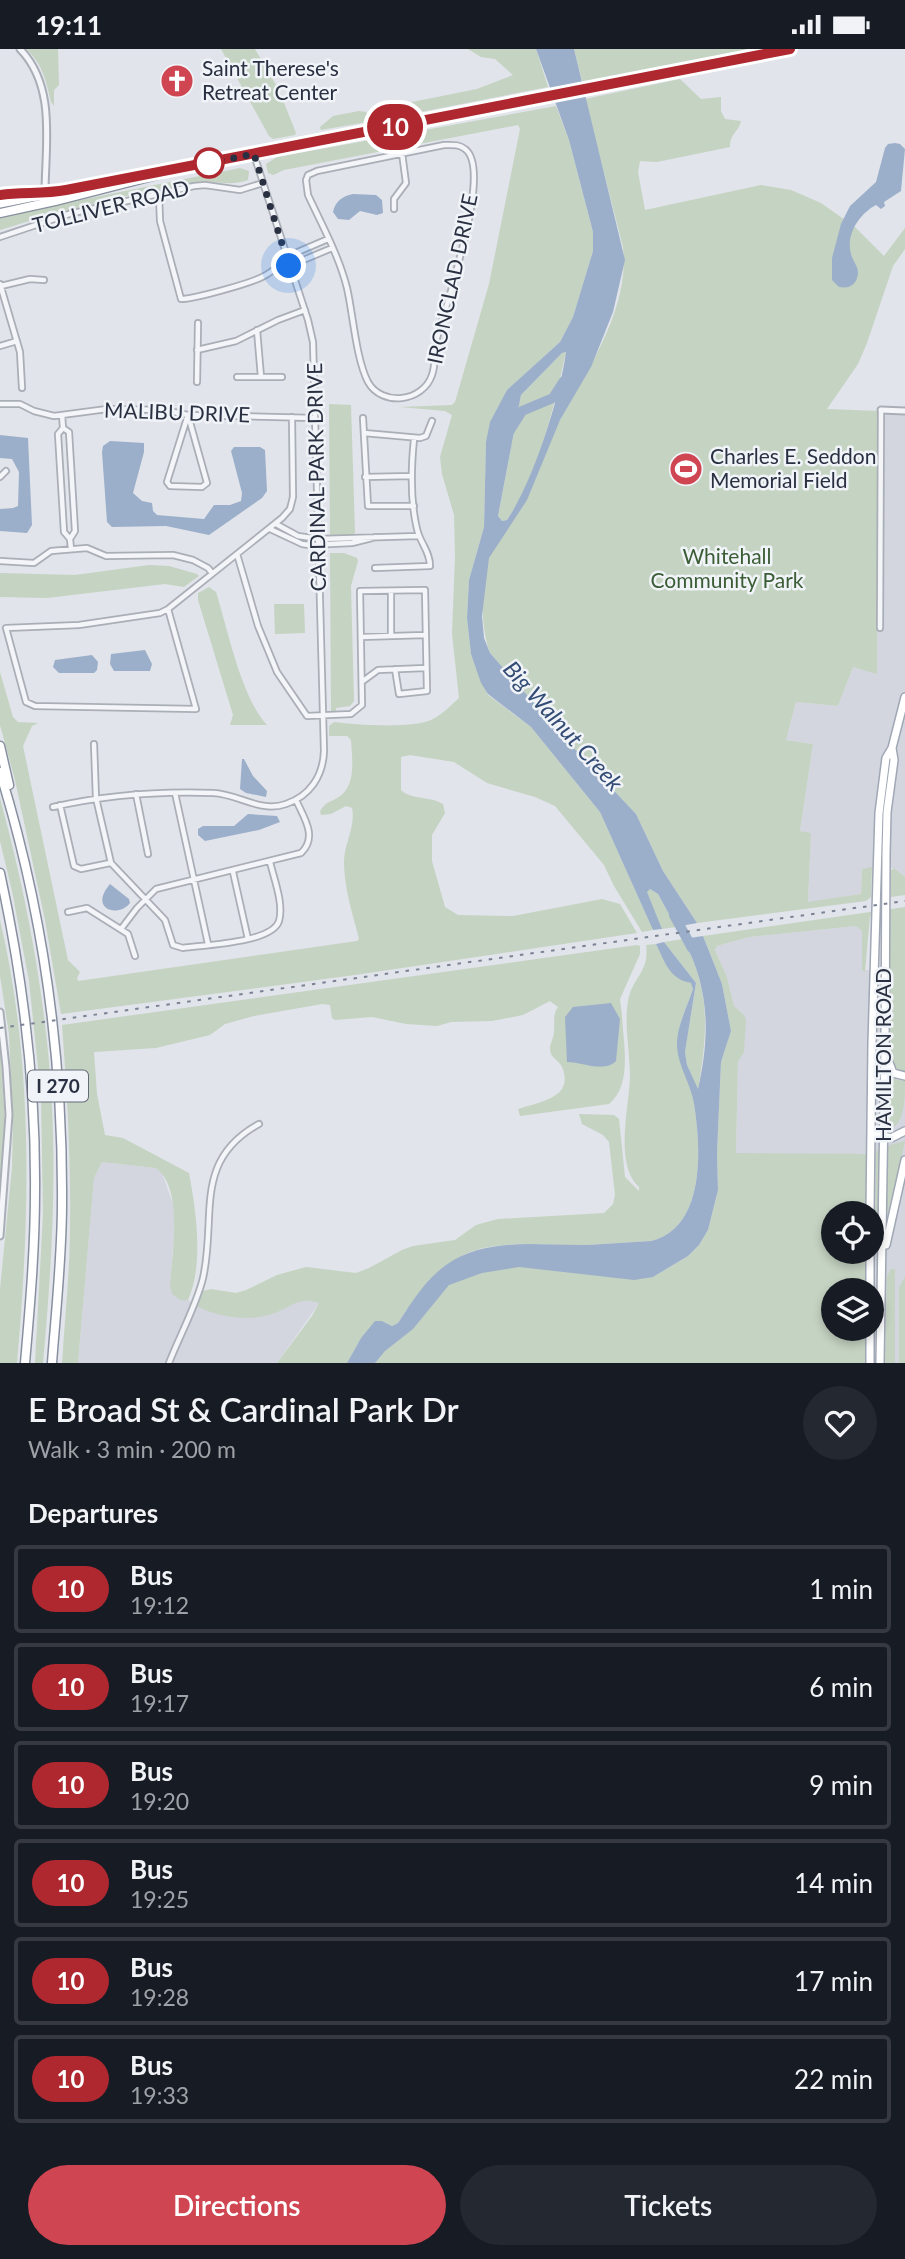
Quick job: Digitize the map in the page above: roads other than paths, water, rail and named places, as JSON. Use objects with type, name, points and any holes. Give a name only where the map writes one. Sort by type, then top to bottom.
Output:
[{"type":"highway","points":[[0,213],[180,169]]},
{"type":"highway","points":[[0,746],[13,813]]},
{"type":"highway","name":"I 270","points":[[0,772],[13,813],[45,967],[57,1067],[62,1204],[52,1363]]},
{"type":"highway","name":"I 270","points":[[0,873],[25,1016],[34,1139],[34,1243],[25,1363]]},
{"type":"highway","points":[[0,886],[5,897]]},
{"type":"main road","points":[[0,204],[790,49]]},
{"type":"main road","points":[[0,195],[24,191],[46,194]]},
{"type":"main road","name":"HAMILTON ROAD","points":[[870,1201],[879,813],[886,758],[892,748],[905,697]]},
{"type":"main road","name":"HAMILTON ROAD","points":[[883,1201],[887,812],[894,760],[892,748]]},
{"type":"main road","points":[[885,1044],[890,1069],[896,1076],[905,1076]]},
{"type":"main road","points":[[871,1133],[884,1138],[897,1137],[905,1131]]},
{"type":"main road","points":[[884,1250],[905,1160]]},
{"type":"main road","name":"HAMILTON ROAD","points":[[880,1363],[882,1264]]},
{"type":"main road","points":[[870,1341],[870,1363]]},
{"type":"street","points":[[20,49],[37,72],[44,94],[46,194]]},
{"type":"street","name":"IRONCLAD DRIVE","points":[[332,247],[346,285],[368,381],[382,394],[399,398],[420,391],[432,375],[437,338],[469,222],[474,173],[467,150],[457,145],[402,153]]},
{"type":"street","points":[[288,261],[332,247],[308,195],[308,175],[402,153],[406,183],[394,199],[394,209]]},
{"type":"street","name":"CARDINAL PARK DRIVE","points":[[254,154],[313,342],[324,751],[321,768],[310,790],[296,800]]},
{"type":"street","name":"TOLLIVER ROAD","points":[[0,237],[69,214],[159,194],[205,185],[240,190],[263,183]]},
{"type":"street","points":[[159,194],[160,221],[181,299],[263,277],[273,268],[328,239]]},
{"type":"street","points":[[22,388],[20,352],[0,286],[30,279],[44,279]]},
{"type":"street","points":[[197,350],[236,341],[305,310]]},
{"type":"street","points":[[197,382],[198,323]]},
{"type":"street","points":[[257,330],[261,377]]},
{"type":"street","points":[[0,346],[17,341]]},
{"type":"street","points":[[237,377],[282,377]]},
{"type":"street","name":"MALIBU DRIVE","points":[[0,404],[20,404],[41,413],[62,415],[107,409],[164,410],[188,415],[315,418]]},
{"type":"street","points":[[880,628],[881,410],[905,411]]},
{"type":"street","points":[[62,415],[63,428],[58,435],[58,447],[64,531],[70,539],[71,549]]},
{"type":"street","points":[[188,415],[207,483],[202,487],[170,486],[167,482],[188,415]]},
{"type":"street","points":[[168,609],[196,709],[29,705],[24,698],[6,628],[79,625],[148,615],[168,609],[282,518],[290,509],[293,497],[292,417]]},
{"type":"street","points":[[363,418],[368,506],[414,506]]},
{"type":"street","points":[[364,433],[414,439],[426,436],[432,421]]},
{"type":"street","points":[[63,428],[69,432],[75,531],[70,539]]},
{"type":"street","points":[[374,568],[430,566],[428,551],[419,536],[414,506],[414,439]]},
{"type":"street","points":[[0,477],[6,471]]},
{"type":"street","points":[[365,477],[412,476]]},
{"type":"street","points":[[276,524],[298,536],[319,542]]},
{"type":"street","points":[[270,529],[302,544],[352,543],[379,536],[419,536]]},
{"type":"street","points":[[0,561],[34,562],[51,551],[88,548],[106,556],[116,557],[173,555],[193,560],[212,573]]},
{"type":"street","points":[[237,554],[258,626],[277,672],[307,716],[351,714],[358,711],[362,705],[360,591],[425,590],[426,691],[399,694],[395,669]]},
{"type":"street","points":[[391,591],[391,635]]},
{"type":"street","points":[[361,636],[425,635]]},
{"type":"street","points":[[362,682],[377,670],[425,668]]},
{"type":"street","points":[[94,744],[96,798],[111,863],[164,920],[173,945],[183,948],[248,939],[271,929],[279,920],[279,901],[270,862]]},
{"type":"street","points":[[136,793],[148,854]]},
{"type":"street","points":[[52,807],[136,793],[224,795],[266,807],[296,800],[309,829],[309,844],[297,855],[156,889],[145,898],[121,929]]},
{"type":"street","points":[[175,793],[208,944]]},
{"type":"street","points":[[60,806],[74,866],[81,869],[111,863]]},
{"type":"street","points":[[233,871],[248,939]]},
{"type":"street","points":[[68,912],[87,908],[121,929],[130,937],[135,956]]},
{"type":"street","points":[[0,1012],[6,1067],[8,1140],[0,1236]]},
{"type":"street","points":[[169,1363],[202,1282],[214,1177],[224,1152],[242,1134],[259,1125]]},
{"type":"street","points":[[0,1140],[8,1140]]},
{"type":"water","points":[[536,49],[574,49],[625,260],[613,312],[591,367],[560,420],[527,500],[489,558],[482,616],[484,638],[490,653],[636,814],[663,871],[697,923],[676,927],[658,894],[650,889],[647,892],[662,929],[653,930],[600,812],[531,727],[488,694],[481,683],[471,654],[467,618],[469,580],[484,527],[486,442],[490,422],[507,390],[560,342],[573,317],[593,251],[593,232],[569,140]],"holes":[[[566,352],[563,371],[536,462],[517,504],[507,520],[502,521],[498,516],[521,395]]]},
{"type":"water","points":[[895,143],[905,149],[901,191],[884,202],[885,206],[881,209],[876,205],[859,220],[850,241],[852,257],[858,271],[856,281],[852,285],[839,287],[832,280],[832,258],[841,224],[850,206],[876,182],[885,148],[888,144]]},
{"type":"water","points":[[353,194],[376,195],[382,200],[383,213],[377,215],[360,211],[349,220],[338,219],[333,212],[335,205],[342,198]]},
{"type":"water","points":[[0,435],[28,438],[32,525],[27,533],[0,531],[0,509],[18,506],[19,472],[12,459],[0,458]]},
{"type":"water","points":[[110,441],[144,443],[133,493],[142,501],[152,503],[153,511],[157,515],[204,519],[214,505],[230,505],[241,501],[242,493],[231,451],[234,447],[260,447],[265,450],[267,491],[262,498],[209,535],[166,526],[112,527],[107,522],[102,452],[103,446]]},
{"type":"water","points":[[145,650],[152,664],[150,671],[114,671],[110,664],[111,654]]},
{"type":"water","points":[[92,655],[98,662],[94,673],[59,673],[53,667],[55,660]]},
{"type":"water","points":[[242,759],[267,791],[266,797],[240,789]]},
{"type":"water","points":[[248,814],[277,816],[280,822],[259,830],[205,841],[198,835],[198,829],[203,826],[234,826]]},
{"type":"water","points":[[110,884],[129,899],[130,903],[125,908],[113,910],[104,905],[104,893]]},
{"type":"water","points":[[703,936],[722,984],[731,1031],[721,1062],[718,1190],[708,1230],[699,1245],[688,1256],[653,1277],[634,1280],[519,1267],[482,1273],[449,1285],[413,1329],[385,1351],[375,1363],[347,1363],[361,1338],[375,1321],[392,1326],[398,1323],[432,1277],[462,1256],[496,1246],[651,1241],[669,1233],[682,1220],[691,1203],[696,1184],[698,1142],[694,1104],[680,1061],[677,1040],[693,989],[691,983],[673,974],[656,944],[664,942],[696,983],[685,1052],[687,1065],[698,1089],[705,1050],[705,1013],[698,976],[683,939]]},
{"type":"water","points":[[611,1003],[620,1019],[616,1061],[599,1067],[567,1062],[565,1017],[573,1007]]},
{"type":"waterway","name":"Big Walnut Creek","points":[[510,430],[522,411],[553,398],[564,381]]},
{"type":"waterway","name":"Big Walnut Creek","points":[[674,915],[692,948]]},
{"type":"railway","points":[[0,1028],[905,901]]},
{"type":"place","name":"Saint Therese's Retreat Center","points":[[177,81]]},
{"type":"place","name":"Charles E. Seddon Memorial Field","points":[[686,469]]},
{"type":"park label","name":"Whitehall Community Park","points":[[727,569]]}]
